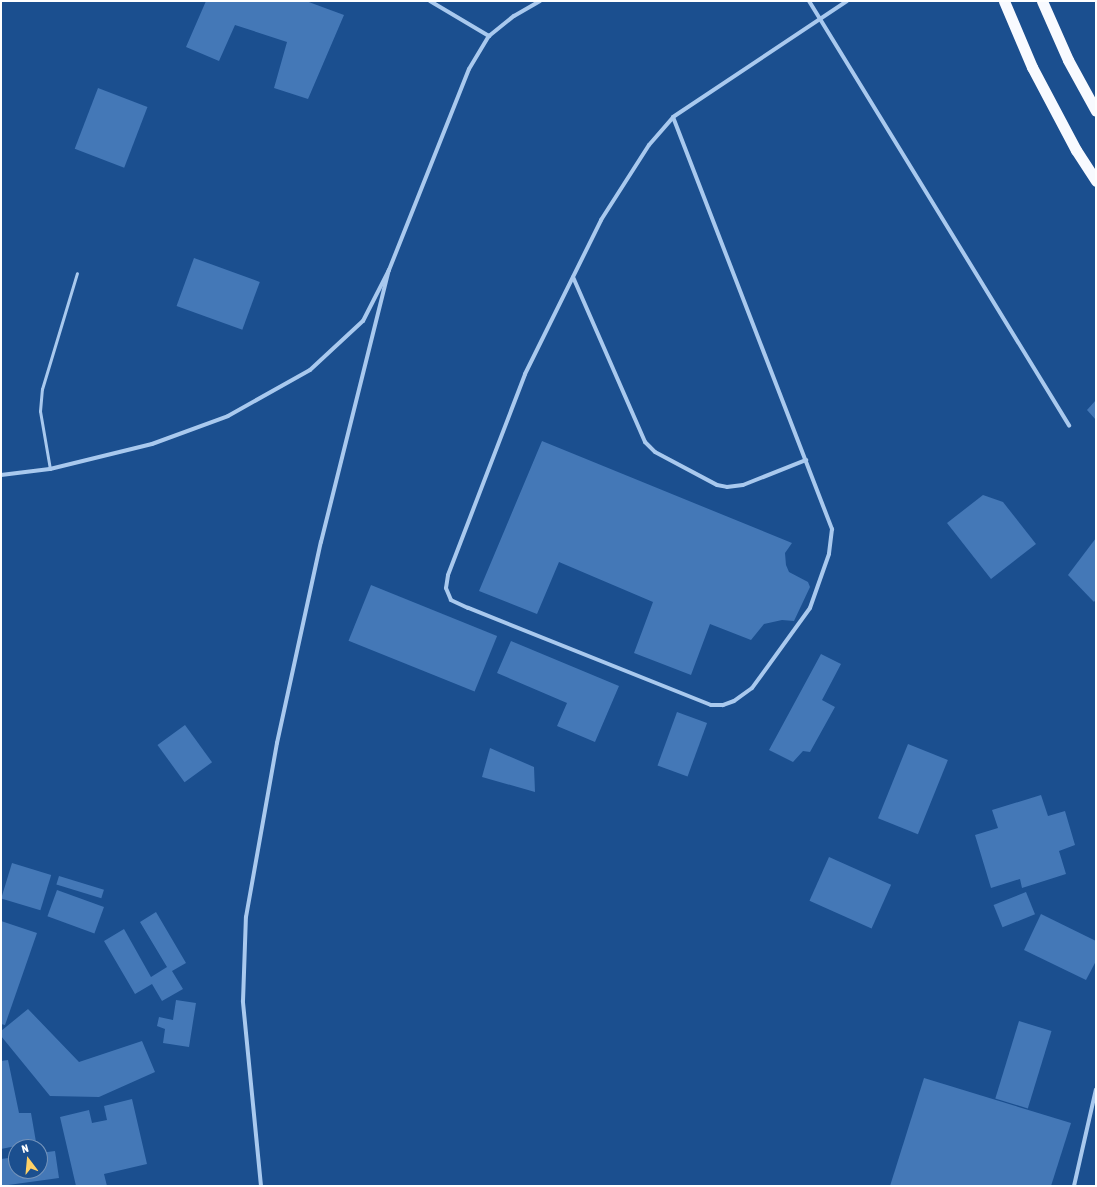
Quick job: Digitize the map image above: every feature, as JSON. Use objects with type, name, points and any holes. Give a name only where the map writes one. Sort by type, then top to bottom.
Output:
[{"type":"highway","points":[[1004,1],[1032,67],[1076,150],[1096,181]]},
{"type":"highway","points":[[1042,1],[1068,60],[1096,112]]},
{"type":"street","points":[[430,1],[489,36]]},
{"type":"street","points":[[1,475],[50,469],[152,444],[228,416],[310,370],[362,321],[389,270],[469,69],[489,36],[514,16],[540,1]]},
{"type":"street","points":[[809,1],[1070,426]]},
{"type":"street","points":[[673,117],[730,262],[774,383],[806,460],[832,529],[829,554],[810,608],[752,688],[734,701],[723,705],[711,705],[452,600],[446,588],[448,574],[525,374],[601,220],[649,145],[673,117],[713,88],[820,20],[847,1]]},
{"type":"street","points":[[261,1186],[243,1001],[246,917],[277,744],[320,542],[389,270]]},
{"type":"street","points":[[573,277],[646,442],[655,452],[717,485],[727,486],[743,485],[806,460]]},
{"type":"street","points":[[1074,1186],[1096,1089]]},
{"type":"lane","points":[[50,469],[40,411],[42,389],[77,273]]},
{"type":"building","points":[[206,1],[306,1],[344,15],[308,99],[274,88],[287,42],[235,25],[219,61],[186,47]]},
{"type":"building","points":[[98,88],[147,107],[124,168],[75,149]]},
{"type":"building","points":[[194,258],[260,282],[242,330],[177,306]]},
{"type":"building","points":[[1096,400],[1096,420],[1087,410]]},
{"type":"building","points":[[542,441],[792,543],[785,553],[786,565],[789,572],[808,582],[810,587],[794,621],[782,620],[764,624],[751,640],[710,624],[691,675],[634,653],[653,602],[559,562],[537,614],[479,591]]},
{"type":"building","points":[[983,495],[1003,502],[1036,544],[991,579],[947,523]]},
{"type":"building","points":[[1096,538],[1096,599],[1094,602],[1068,575]]},
{"type":"building","points":[[371,585],[497,636],[475,692],[349,641]]},
{"type":"building","points":[[511,641],[619,686],[595,742],[557,726],[567,703],[497,673]]},
{"type":"building","points":[[821,654],[841,664],[822,700],[835,707],[810,752],[803,751],[793,762],[769,750]]},
{"type":"building","points":[[677,712],[707,723],[688,777],[658,766]]},
{"type":"building","points":[[185,725],[212,762],[185,782],[157,745]]},
{"type":"building","points":[[908,744],[948,760],[918,834],[878,818]]},
{"type":"building","points":[[490,748],[534,767],[535,792],[482,777]]},
{"type":"building","points":[[1041,795],[1048,816],[1065,811],[1075,845],[1059,851],[1066,874],[1022,888],[1020,879],[991,888],[975,835],[998,828],[992,810]]},
{"type":"building","points":[[829,857],[891,885],[872,929],[809,901]]},
{"type":"building","points":[[12,863],[51,875],[40,910],[1,898]]},
{"type":"building","points":[[59,876],[104,890],[101,898],[56,885]]},
{"type":"building","points":[[57,890],[104,907],[94,933],[47,916]]},
{"type":"building","points":[[1026,892],[1035,914],[1003,927],[994,905]]},
{"type":"building","points":[[156,912],[186,963],[172,971],[183,989],[162,1001],[152,984],[135,994],[104,941],[124,929],[151,977],[167,967],[140,922]]},
{"type":"building","points":[[1041,914],[1096,941],[1096,961],[1086,980],[1024,950]]},
{"type":"building","points":[[1,921],[37,933],[5,1025],[1,1024]]},
{"type":"building","points":[[176,1000],[196,1003],[189,1047],[163,1043],[165,1029],[157,1026],[159,1017],[173,1020]]},
{"type":"building","points":[[28,1009],[79,1062],[142,1041],[155,1072],[99,1097],[50,1096],[1,1036],[1,1031]]},
{"type":"building","points":[[1019,1021],[1052,1031],[1028,1108],[995,1098]]},
{"type":"building","points":[[8,1060],[19,1113],[31,1113],[35,1139],[8,1139],[8,1148],[1,1149],[1,1061]]},
{"type":"building","points":[[924,1078],[1071,1123],[1051,1186],[890,1186]]},
{"type":"building","points":[[132,1099],[147,1164],[104,1174],[107,1186],[76,1186],[60,1117],[89,1110],[92,1123],[107,1120],[104,1106]]},
{"type":"building","points":[[55,1151],[59,1178],[1,1186],[1,1159],[8,1158],[8,1179],[48,1179],[48,1152]]}]
